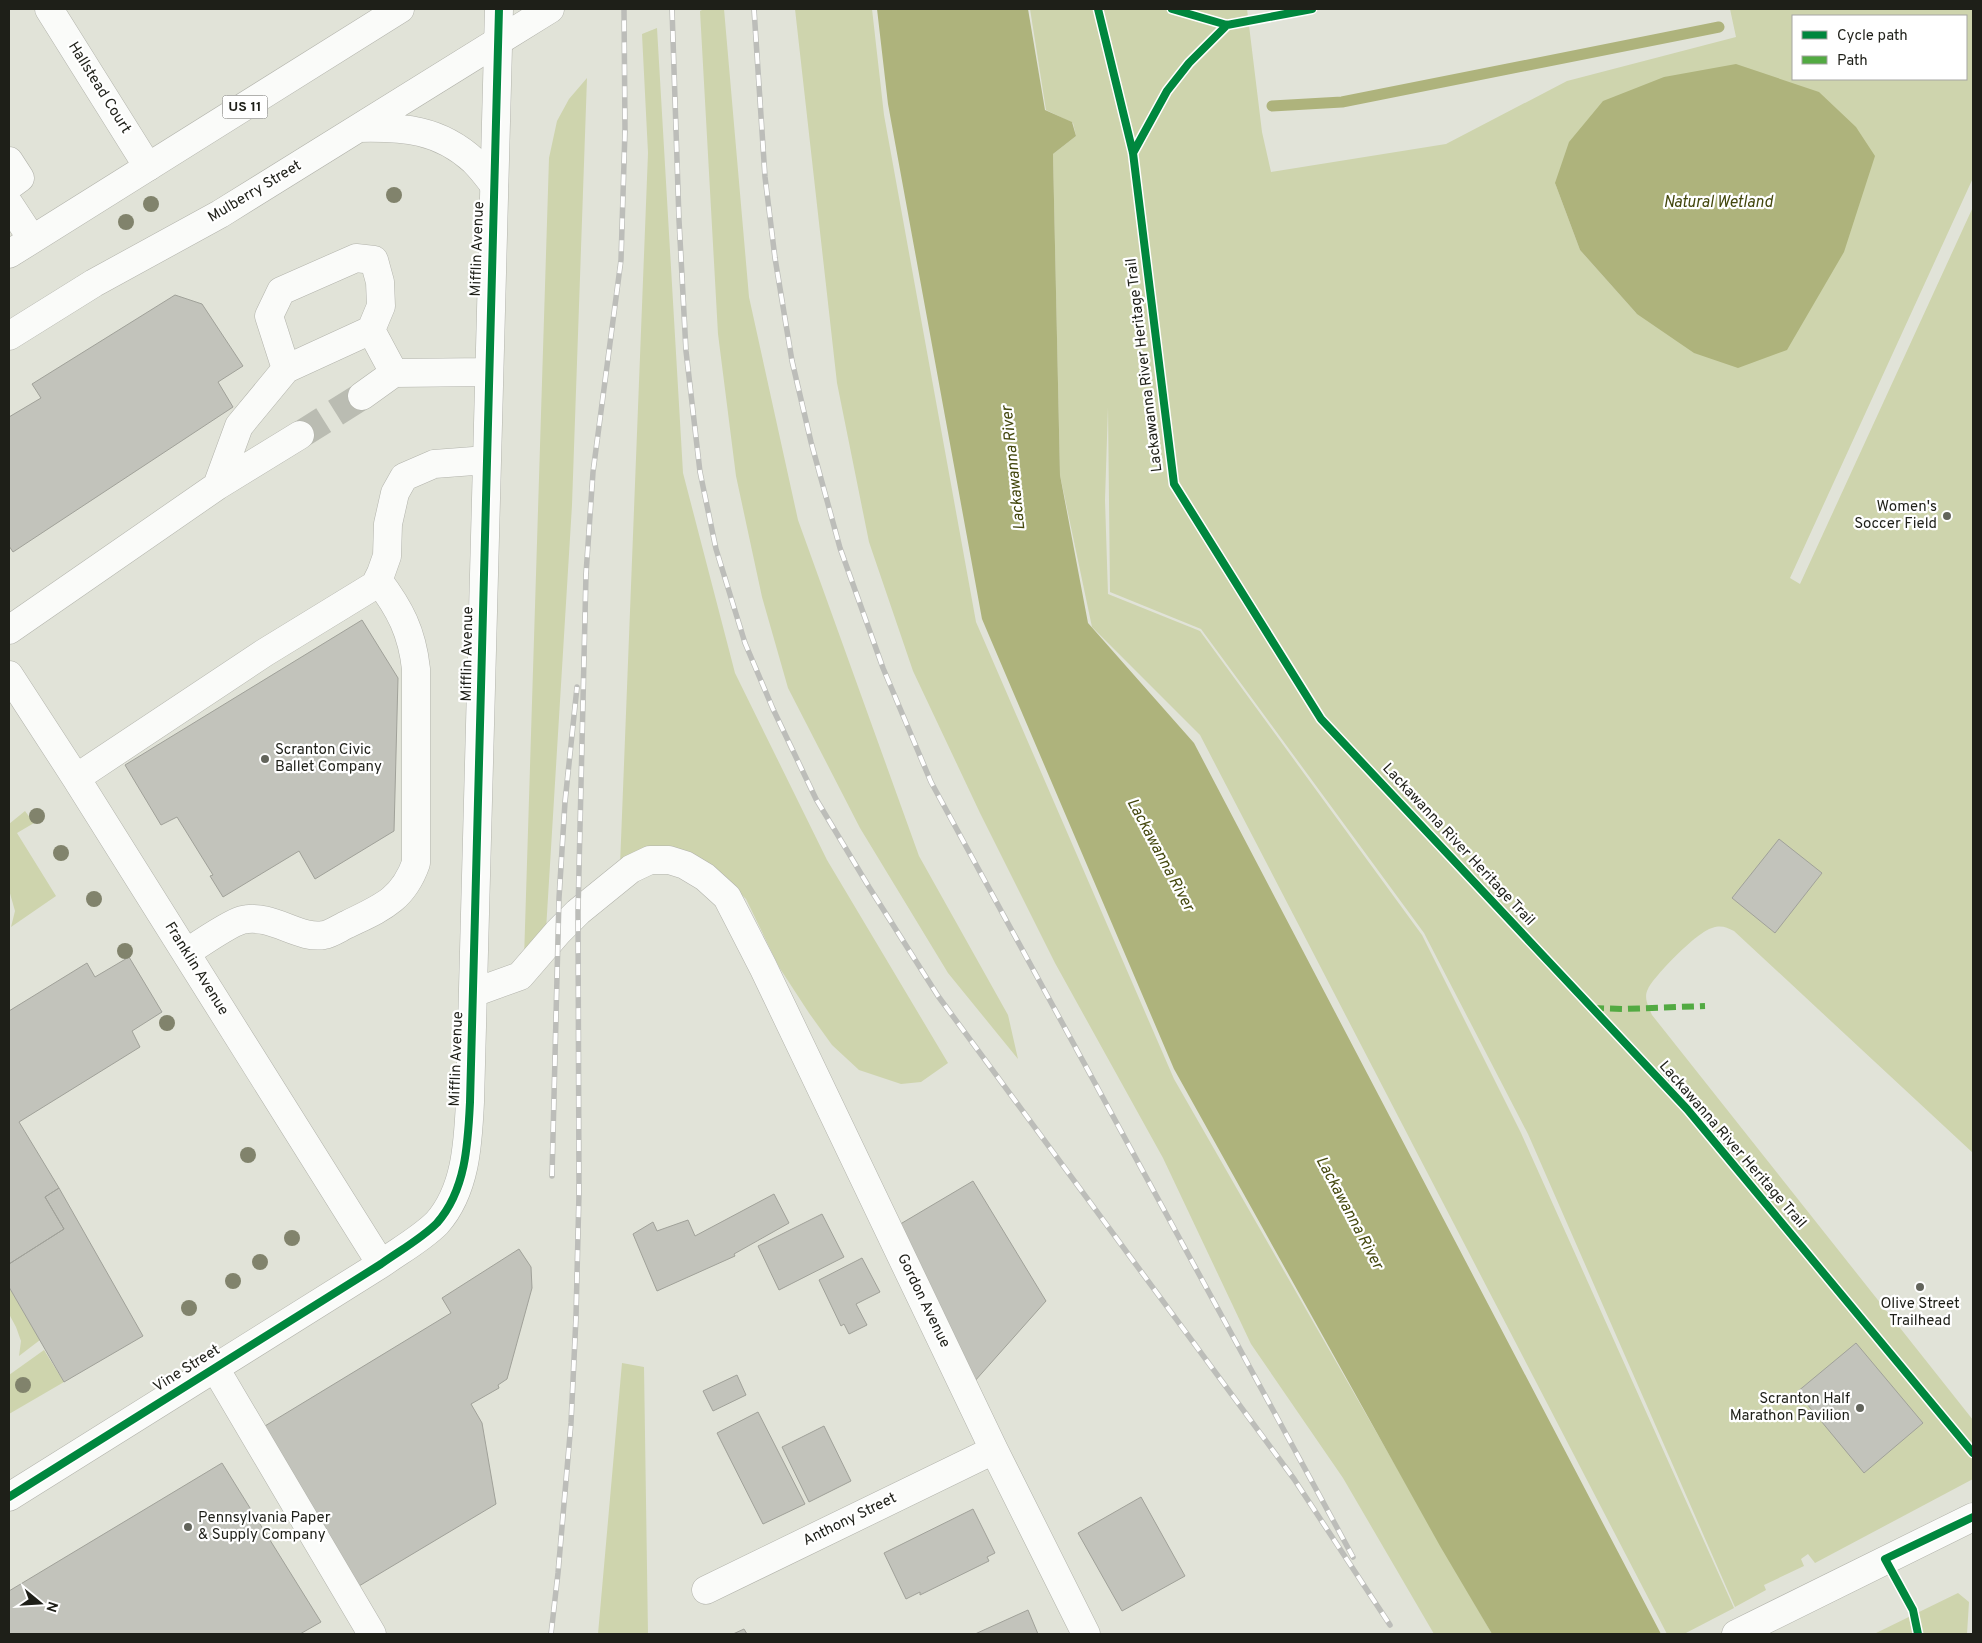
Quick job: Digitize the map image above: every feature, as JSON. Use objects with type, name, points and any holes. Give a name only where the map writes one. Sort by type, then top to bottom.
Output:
[{"type":"main road","name":"Hallstead Court","points":[[49,9],[148,167]]},
{"type":"main road","name":"US 11","points":[[9,254],[400,9]]},
{"type":"main road","name":"Mifflin Avenue","points":[[381,1264],[436,1223],[451,1202],[458,1183],[468,1135],[499,9]]},
{"type":"main road","name":"Mulberry Street","points":[[9,336],[94,283],[220,214],[550,9]]},
{"type":"main road","points":[[358,128],[396,127],[426,133],[453,145],[474,161],[494,185]]},
{"type":"main road","points":[[9,161],[20,178],[9,186]]},
{"type":"main road","points":[[9,204],[32,239]]},
{"type":"main road","points":[[217,486],[239,426],[286,369],[371,330],[382,306],[380,282],[374,260],[356,258],[281,291],[269,316],[286,369]]},
{"type":"main road","points":[[371,330],[394,372]]},
{"type":"main road","points":[[362,396],[394,372],[489,372]]},
{"type":"main road","points":[[9,630],[217,486],[300,435]]},
{"type":"main road","points":[[76,778],[264,653],[375,585],[387,556],[388,524],[395,492],[404,477],[434,464],[486,460]]},
{"type":"main road","points":[[186,953],[241,921],[262,919],[306,933],[324,935],[387,905],[401,892],[411,877],[416,862],[416,669],[414,647],[407,627],[395,603],[378,580]]},
{"type":"main road","name":"Franklin Avenue","points":[[9,675],[76,778],[381,1264]]},
{"type":"main road","name":"Gordon Avenue","points":[[473,993],[520,976],[578,912],[631,869],[650,860],[669,860],[684,865],[705,877],[727,897],[763,967],[994,1450],[1086,1634]]},
{"type":"main road","name":"Vine Street","points":[[9,1497],[381,1264]]},
{"type":"main road","points":[[216,1368],[372,1634]]},
{"type":"main road","name":"Anthony Street","points":[[706,1590],[994,1450]]},
{"type":"main road","points":[[1736,1634],[1973,1517]]},
{"type":"shaded area","points":[[704,9],[724,9],[749,297],[798,520],[919,856],[1008,1015],[1018,1059],[948,973],[860,828],[788,688],[762,597],[736,476],[718,334],[700,11]]},
{"type":"shaded area","points":[[795,9],[872,9],[884,115],[976,622],[1174,1079],[1492,1634],[1434,1634],[1343,1478],[1251,1344],[1163,1158],[1055,963],[980,813],[913,671],[869,542],[837,383]]},
{"type":"shaded area","points":[[1030,9],[1247,9],[1262,132],[1271,172],[1446,144],[1567,81],[1736,37],[1730,9],[1973,9],[1973,178],[1790,578],[1800,584],[1973,207],[1973,1153],[1734,931],[1723,927],[1715,927],[1705,931],[1677,955],[1659,974],[1648,989],[1646,996],[1652,1015],[1973,1420],[1973,1479],[1815,1563],[1808,1554],[1801,1559],[1804,1566],[1764,1585],[1766,1590],[1735,1607],[1528,1134],[1424,933],[1201,629],[1110,592],[1108,407],[1105,500],[1108,594],[1200,631],[1422,935],[1521,1133],[1734,1608],[1684,1634],[1667,1634],[1200,735],[1092,627],[1060,475],[1053,154],[1076,136],[1073,123],[1046,110]],"holes":[[[1555,183],[1637,314],[1580,250]]]},
{"type":"shaded area","points":[[657,28],[683,473],[735,673],[827,860],[948,1063],[921,1082],[901,1084],[859,1070],[832,1045],[779,967],[746,899],[711,865],[674,849],[660,846],[620,866],[648,153],[642,34]]},
{"type":"shaded area","points":[[587,78],[572,505],[546,930],[524,959],[549,158],[557,121],[569,99]]},
{"type":"shaded area","points":[[25,811],[34,823],[17,833],[56,896],[11,927],[15,911],[9,890],[9,824]]},
{"type":"shaded area","points":[[9,1287],[40,1340],[19,1356],[21,1341],[9,1314]]},
{"type":"shaded area","points":[[44,1350],[64,1382],[9,1414],[9,1375]]},
{"type":"shaded area","points":[[622,1363],[644,1367],[648,1634],[598,1634]]},
{"type":"shaded area","points":[[1958,1593],[1969,1602],[1967,1634],[1874,1634]]},
{"type":"water","name":"Lackawanna River","points":[[877,9],[1028,9],[1045,110],[1072,122],[1076,136],[1053,154],[1060,475],[1088,623],[1194,743],[1661,1634],[1492,1634],[1440,1546],[1174,1069],[982,619],[888,104]]},
{"type":"water","name":"Natural Wetland","points":[[1736,64],[1819,92],[1856,127],[1875,156],[1844,252],[1787,350],[1738,368],[1694,353],[1637,314],[1580,250],[1555,183],[1569,142],[1603,101],[1664,77]]},
{"type":"building","points":[[175,295],[202,304],[243,366],[218,382],[233,407],[13,552],[9,546],[9,417],[41,398],[32,384]]},
{"type":"building","name":"Scranton Civic Ballet Company","points":[[362,620],[398,678],[394,831],[315,879],[299,851],[223,897],[210,876],[213,875],[177,817],[161,825],[125,765]]},
{"type":"building","points":[[1779,839],[1822,873],[1775,933],[1732,898]]},
{"type":"building","points":[[129,957],[162,1012],[132,1031],[140,1047],[19,1122],[59,1188],[45,1197],[64,1229],[9,1264],[9,1011],[87,963],[95,977]]},
{"type":"building","points":[[973,1181],[1046,1301],[974,1382],[897,1226]]},
{"type":"building","points":[[59,1188],[143,1336],[64,1382],[9,1287],[9,1264],[64,1229],[45,1197]]},
{"type":"building","points":[[774,1194],[789,1223],[734,1254],[735,1256],[657,1291],[633,1234],[653,1222],[657,1231],[688,1220],[695,1236]]},
{"type":"building","points":[[822,1214],[844,1257],[779,1290],[758,1246]]},
{"type":"building","points":[[519,1249],[531,1267],[532,1288],[507,1379],[498,1385],[499,1388],[471,1404],[482,1423],[496,1504],[359,1586],[260,1429],[451,1313],[442,1298]]},
{"type":"building","points":[[862,1258],[880,1292],[856,1304],[867,1325],[849,1334],[844,1324],[841,1326],[819,1280]]},
{"type":"building","name":"Scranton Half Marathon Pavilion","points":[[1856,1343],[1923,1423],[1864,1473],[1797,1392]]},
{"type":"building","points":[[737,1375],[746,1395],[713,1411],[703,1391]]},
{"type":"building","points":[[758,1412],[805,1504],[763,1524],[717,1433]]},
{"type":"building","points":[[824,1426],[851,1481],[809,1502],[782,1447]]},
{"type":"building","name":"Pennsylvania Paper & Supply Company","points":[[222,1463],[321,1622],[300,1634],[9,1634],[9,1591]]},
{"type":"building","points":[[1141,1497],[1185,1576],[1122,1611],[1078,1533]]},
{"type":"building","points":[[973,1509],[995,1553],[987,1557],[989,1561],[920,1595],[920,1592],[906,1599],[884,1553]]},
{"type":"building","points":[[1028,1610],[1038,1634],[975,1634]]},
{"type":"building","points":[[744,1629],[747,1634],[733,1634]]},
{"type":"waterway","points":[[1272,106],[1342,102],[1719,27]]},
{"type":"tunnel","points":[[300,435],[362,396]]},
{"type":"railway","points":[[551,1634],[571,1423],[576,1317],[579,1193],[578,912],[586,574],[593,472],[621,260],[625,130],[624,9]]},
{"type":"railway","points":[[672,9],[679,220],[686,351],[700,472],[716,549],[745,643],[773,709],[816,799],[938,996],[1294,1479],[1390,1625]]},
{"type":"railway","points":[[754,9],[765,177],[775,258],[792,361],[811,442],[840,548],[883,668],[931,782],[1353,1557]]},
{"type":"railway","points":[[552,1176],[559,898],[565,802],[577,687]]},
{"type":"marked path","points":[[1592,1008],[1624,1009],[1705,1006]]},
{"type":"cycle path","points":[[9,1497],[417,1240],[431,1229],[447,1210],[460,1181],[464,1166],[470,1102],[499,9]]},
{"type":"cycle path","name":"Lackawanna River Heritage Trail","points":[[1098,9],[1133,153],[1174,484],[1321,719],[1687,1109],[1973,1453]]},
{"type":"cycle path","points":[[1172,9],[1227,25],[1312,9]]},
{"type":"cycle path","points":[[1133,153],[1167,91],[1189,63],[1227,25]]},
{"type":"cycle path","points":[[1918,1634],[1913,1610],[1885,1559],[1973,1517]]},
{"type":"place","name":"Women's Soccer Field","points":[[1947,516]]},
{"type":"place","name":"Scranton Civic Ballet Company","points":[[265,759]]},
{"type":"place","name":"Olive Street Trailhead","points":[[1920,1287]]},
{"type":"place","name":"Scranton Half Marathon Pavilion","points":[[1860,1408]]},
{"type":"place","name":"Pennsylvania Paper & Supply Company","points":[[188,1527]]}]
